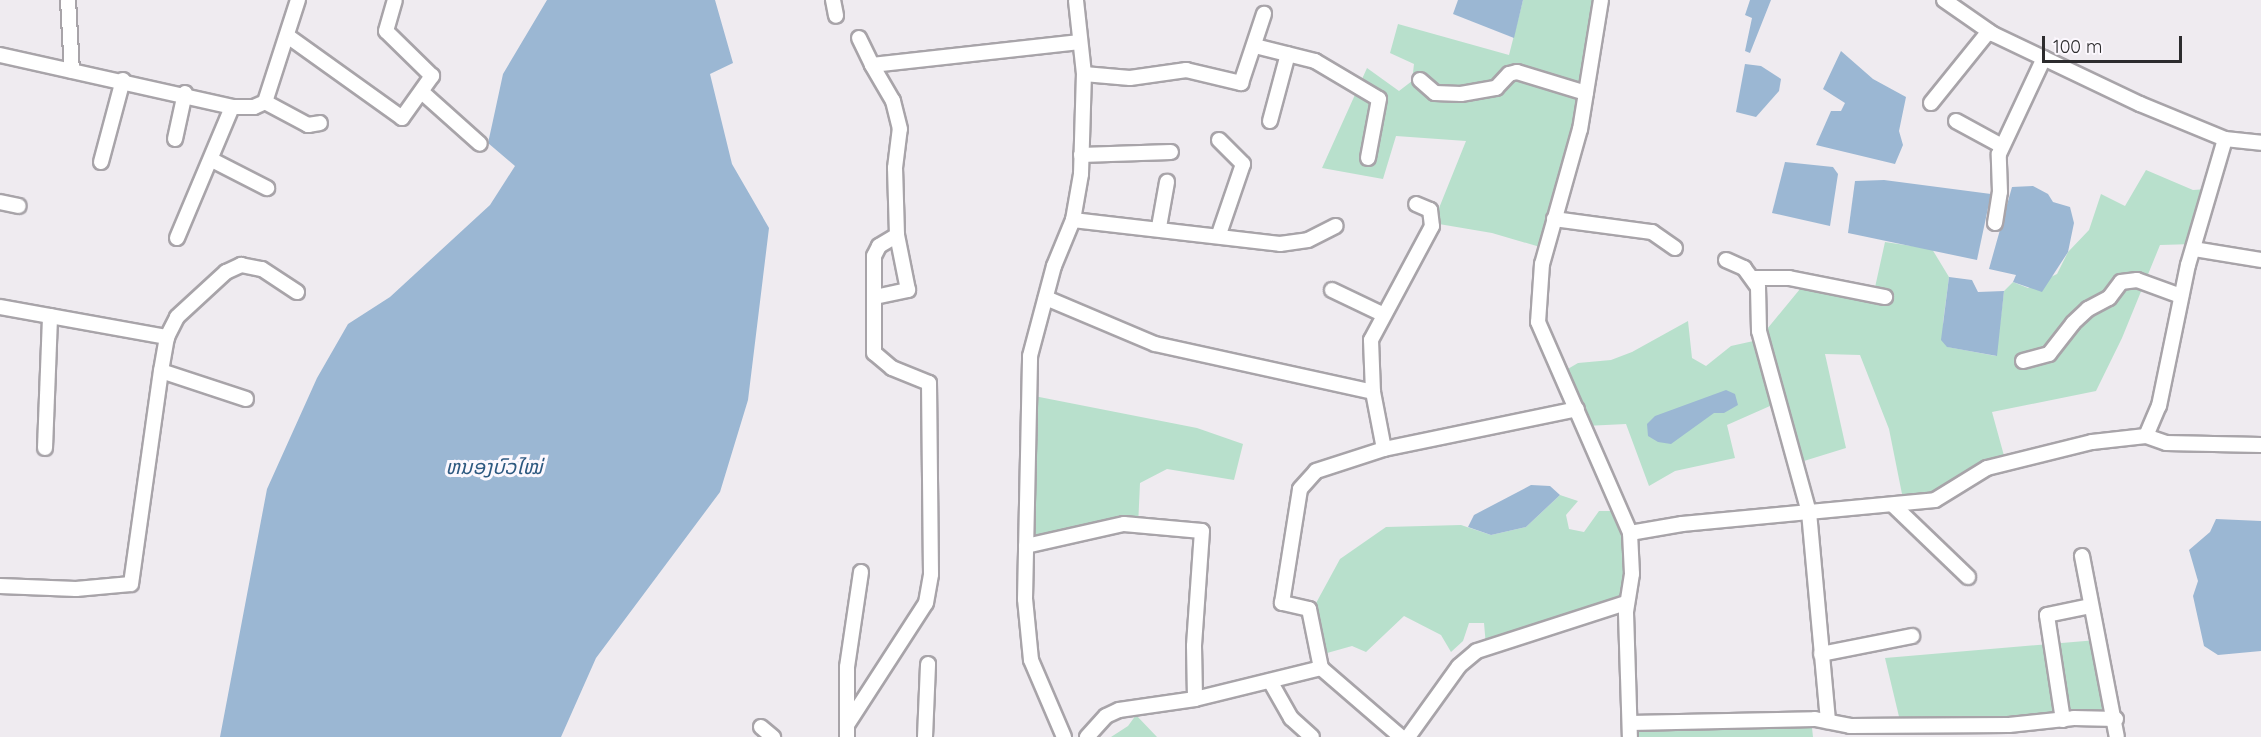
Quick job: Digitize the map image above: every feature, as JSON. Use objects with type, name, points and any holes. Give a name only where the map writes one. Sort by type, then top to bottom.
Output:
[{"type":"street","points":[[68,0],[72,71]]},
{"type":"street","points":[[0,55],[185,93],[232,107],[254,107],[266,102],[289,37],[298,0]]},
{"type":"street","points":[[289,37],[399,117],[423,93],[431,79],[431,72],[386,31],[395,0]]},
{"type":"street","points":[[833,0],[836,16]]},
{"type":"street","points":[[1064,737],[1031,660],[1025,599],[1030,356],[1046,298],[1073,220],[1081,155],[1084,74],[1076,0]]},
{"type":"street","points":[[1601,0],[1586,93],[1542,264],[1538,322],[1577,409],[1611,497],[1630,533],[1632,574],[1626,603],[1630,730],[1828,721],[1850,726],[2009,725],[2063,720],[2115,719]]},
{"type":"street","points":[[1944,0],[1989,31],[2044,58],[2225,139],[2261,144]]},
{"type":"street","points":[[1084,74],[1130,78],[1186,70],[1241,83],[1255,46],[1263,15]]},
{"type":"street","points":[[1931,103],[1989,31]]},
{"type":"street","points":[[859,38],[893,101],[900,129],[896,168],[897,235],[908,290],[875,297]]},
{"type":"street","points":[[872,65],[1080,42]]},
{"type":"street","points":[[1255,46],[1321,64],[1379,99],[1368,158]]},
{"type":"street","points":[[1270,121],[1288,54]]},
{"type":"street","points":[[1995,223],[2002,146],[2044,58]]},
{"type":"street","points":[[1420,80],[1435,93],[1476,93],[1496,88],[1509,74],[1517,72],[1586,93]]},
{"type":"street","points":[[101,162],[123,80]]},
{"type":"street","points":[[174,139],[185,93]]},
{"type":"street","points":[[423,93],[480,144]]},
{"type":"street","points":[[266,102],[308,125],[320,123]]},
{"type":"street","points":[[177,238],[212,160],[232,107]]},
{"type":"street","points":[[1956,121],[2002,146]]},
{"type":"street","points":[[2146,436],[2159,406],[2181,296],[2225,139]]},
{"type":"street","points":[[1219,140],[1243,164],[1219,234]]},
{"type":"street","points":[[1081,155],[1171,152]]},
{"type":"street","points":[[212,160],[267,188]]},
{"type":"street","points":[[1159,227],[1167,182]]},
{"type":"street","points":[[0,202],[19,207]]},
{"type":"street","points":[[1384,449],[1373,392],[1371,340],[1382,314],[1432,226],[1430,210],[1416,204]]},
{"type":"street","points":[[1554,219],[1652,232],[1675,248]]},
{"type":"street","points":[[1073,220],[1159,227],[1293,244],[1336,226]]},
{"type":"street","points":[[847,731],[926,603],[931,574],[929,383],[892,368],[874,353],[874,256],[879,246],[897,235]]},
{"type":"street","points":[[2194,249],[2261,260]]},
{"type":"street","points":[[1726,260],[1755,278],[1789,278],[1885,297]]},
{"type":"street","points":[[0,586],[76,589],[131,584],[167,337],[185,310],[226,272],[241,265],[262,269],[297,292]]},
{"type":"street","points":[[1755,278],[1759,331],[1809,512],[1828,721]]},
{"type":"street","points":[[2023,361],[2049,354],[2080,316],[2109,298],[2121,282],[2137,280],[2161,291],[2181,296]]},
{"type":"street","points":[[1332,290],[1382,314]]},
{"type":"street","points":[[1046,298],[1155,344],[1373,392]]},
{"type":"street","points":[[0,307],[167,337]]},
{"type":"street","points":[[45,448],[50,316]]},
{"type":"street","points":[[161,371],[246,399]]},
{"type":"street","points":[[1401,737],[1321,668],[1309,609],[1287,606],[1281,598],[1300,489],[1316,471],[1384,449],[1577,409]]},
{"type":"street","points":[[1630,533],[1935,500],[1976,473],[2006,463],[2092,442],[2146,436],[2166,443],[2261,445]]},
{"type":"street","points":[[1893,505],[1968,577]]},
{"type":"street","points":[[1026,546],[1124,524],[1202,531],[1194,646],[1195,699]]},
{"type":"street","points":[[2082,556],[2117,737]]},
{"type":"street","points":[[847,731],[847,667],[861,572]]},
{"type":"street","points":[[1408,737],[1459,666],[1476,651],[1626,603]]},
{"type":"street","points":[[2063,720],[2047,615],[2091,606]]},
{"type":"street","points":[[1821,654],[1912,636]]},
{"type":"street","points":[[926,737],[928,664]]},
{"type":"street","points":[[1088,737],[1106,716],[1119,710],[1195,699],[1321,668]]},
{"type":"street","points":[[1270,681],[1280,703],[1312,737]]},
{"type":"street","points":[[761,727],[773,737]]},
{"type":"green space","points":[[1523,0],[1598,0],[1590,56],[1547,249],[1492,233],[1433,223],[1466,141],[1396,136],[1383,179],[1322,168],[1367,68],[1399,91],[1412,81],[1414,64],[1390,53],[1398,24],[1509,55]]},
{"type":"green space","points":[[2146,170],[2193,190],[2207,189],[2194,244],[2160,245],[2122,338],[2096,391],[1992,412],[2006,463],[1904,504],[1889,429],[1860,355],[1825,354],[1846,448],[1791,465],[1779,402],[1727,425],[1735,458],[1675,471],[1649,486],[1626,424],[1585,426],[1561,373],[1578,363],[1611,360],[1632,352],[1688,321],[1692,358],[1706,366],[1731,346],[1758,340],[1800,289],[1872,301],[1885,242],[1932,249],[1949,277],[1943,323],[1948,347],[1996,356],[2004,291],[2013,282],[2028,288],[2057,274],[2068,252],[2089,230],[2101,194],[2125,206]]},
{"type":"green space","points":[[1029,395],[1197,428],[1243,444],[1234,480],[1167,469],[1140,483],[1138,527],[1026,546]]},
{"type":"green space","points":[[1560,495],[1578,501],[1566,515],[1569,529],[1584,532],[1599,511],[1618,511],[1625,521],[1626,603],[1486,646],[1484,623],[1469,623],[1463,641],[1451,652],[1441,635],[1404,616],[1366,652],[1352,646],[1320,655],[1315,605],[1340,559],[1386,527],[1461,525],[1491,535],[1526,527]]},
{"type":"green space","points":[[2097,640],[2116,719],[1901,725],[1885,658]]},
{"type":"green space","points":[[1136,715],[1157,737],[1111,737],[1128,726]]},
{"type":"green space","points":[[1811,719],[1813,737],[1630,737],[1630,723]]},
{"type":"water","name":"ຫນອງບົວໄໝ່","points":[[547,0],[715,0],[733,63],[710,74],[732,164],[769,228],[748,400],[720,492],[596,658],[561,737],[220,737],[267,489],[317,378],[348,324],[390,297],[490,205],[515,166],[488,143],[503,74]]},
{"type":"water","points":[[1458,0],[1523,0],[1514,38],[1453,14]]},
{"type":"water","points":[[1750,0],[1771,0],[1750,53],[1745,51],[1752,18],[1745,15]]},
{"type":"water","points":[[1841,51],[1873,79],[1906,97],[1899,131],[1903,145],[1895,164],[1816,145],[1831,111],[1841,111],[1845,103],[1823,89]]},
{"type":"water","points":[[1745,64],[1761,66],[1781,79],[1779,91],[1756,117],[1736,112]]},
{"type":"water","points":[[1785,162],[1833,167],[1838,174],[1830,226],[1772,213]]},
{"type":"water","points":[[1884,180],[1991,194],[1977,260],[1848,233],[1855,181]]},
{"type":"water","points":[[2033,186],[2048,194],[2053,202],[2070,207],[2074,223],[2068,252],[2042,292],[2013,282],[2016,275],[1989,269],[2012,187]]},
{"type":"water","points":[[1949,277],[1972,280],[1978,292],[2004,291],[1997,356],[1947,347],[1941,340]]},
{"type":"water","points":[[1726,390],[1735,394],[1738,405],[1724,413],[1714,413],[1671,444],[1658,442],[1648,436],[1647,424],[1655,416]]},
{"type":"water","points":[[1531,485],[1550,486],[1560,495],[1526,527],[1491,535],[1468,527],[1474,515]]},
{"type":"water","points":[[2216,519],[2261,521],[2261,651],[2218,655],[2204,646],[2193,596],[2198,581],[2189,550],[2210,532]]}]
